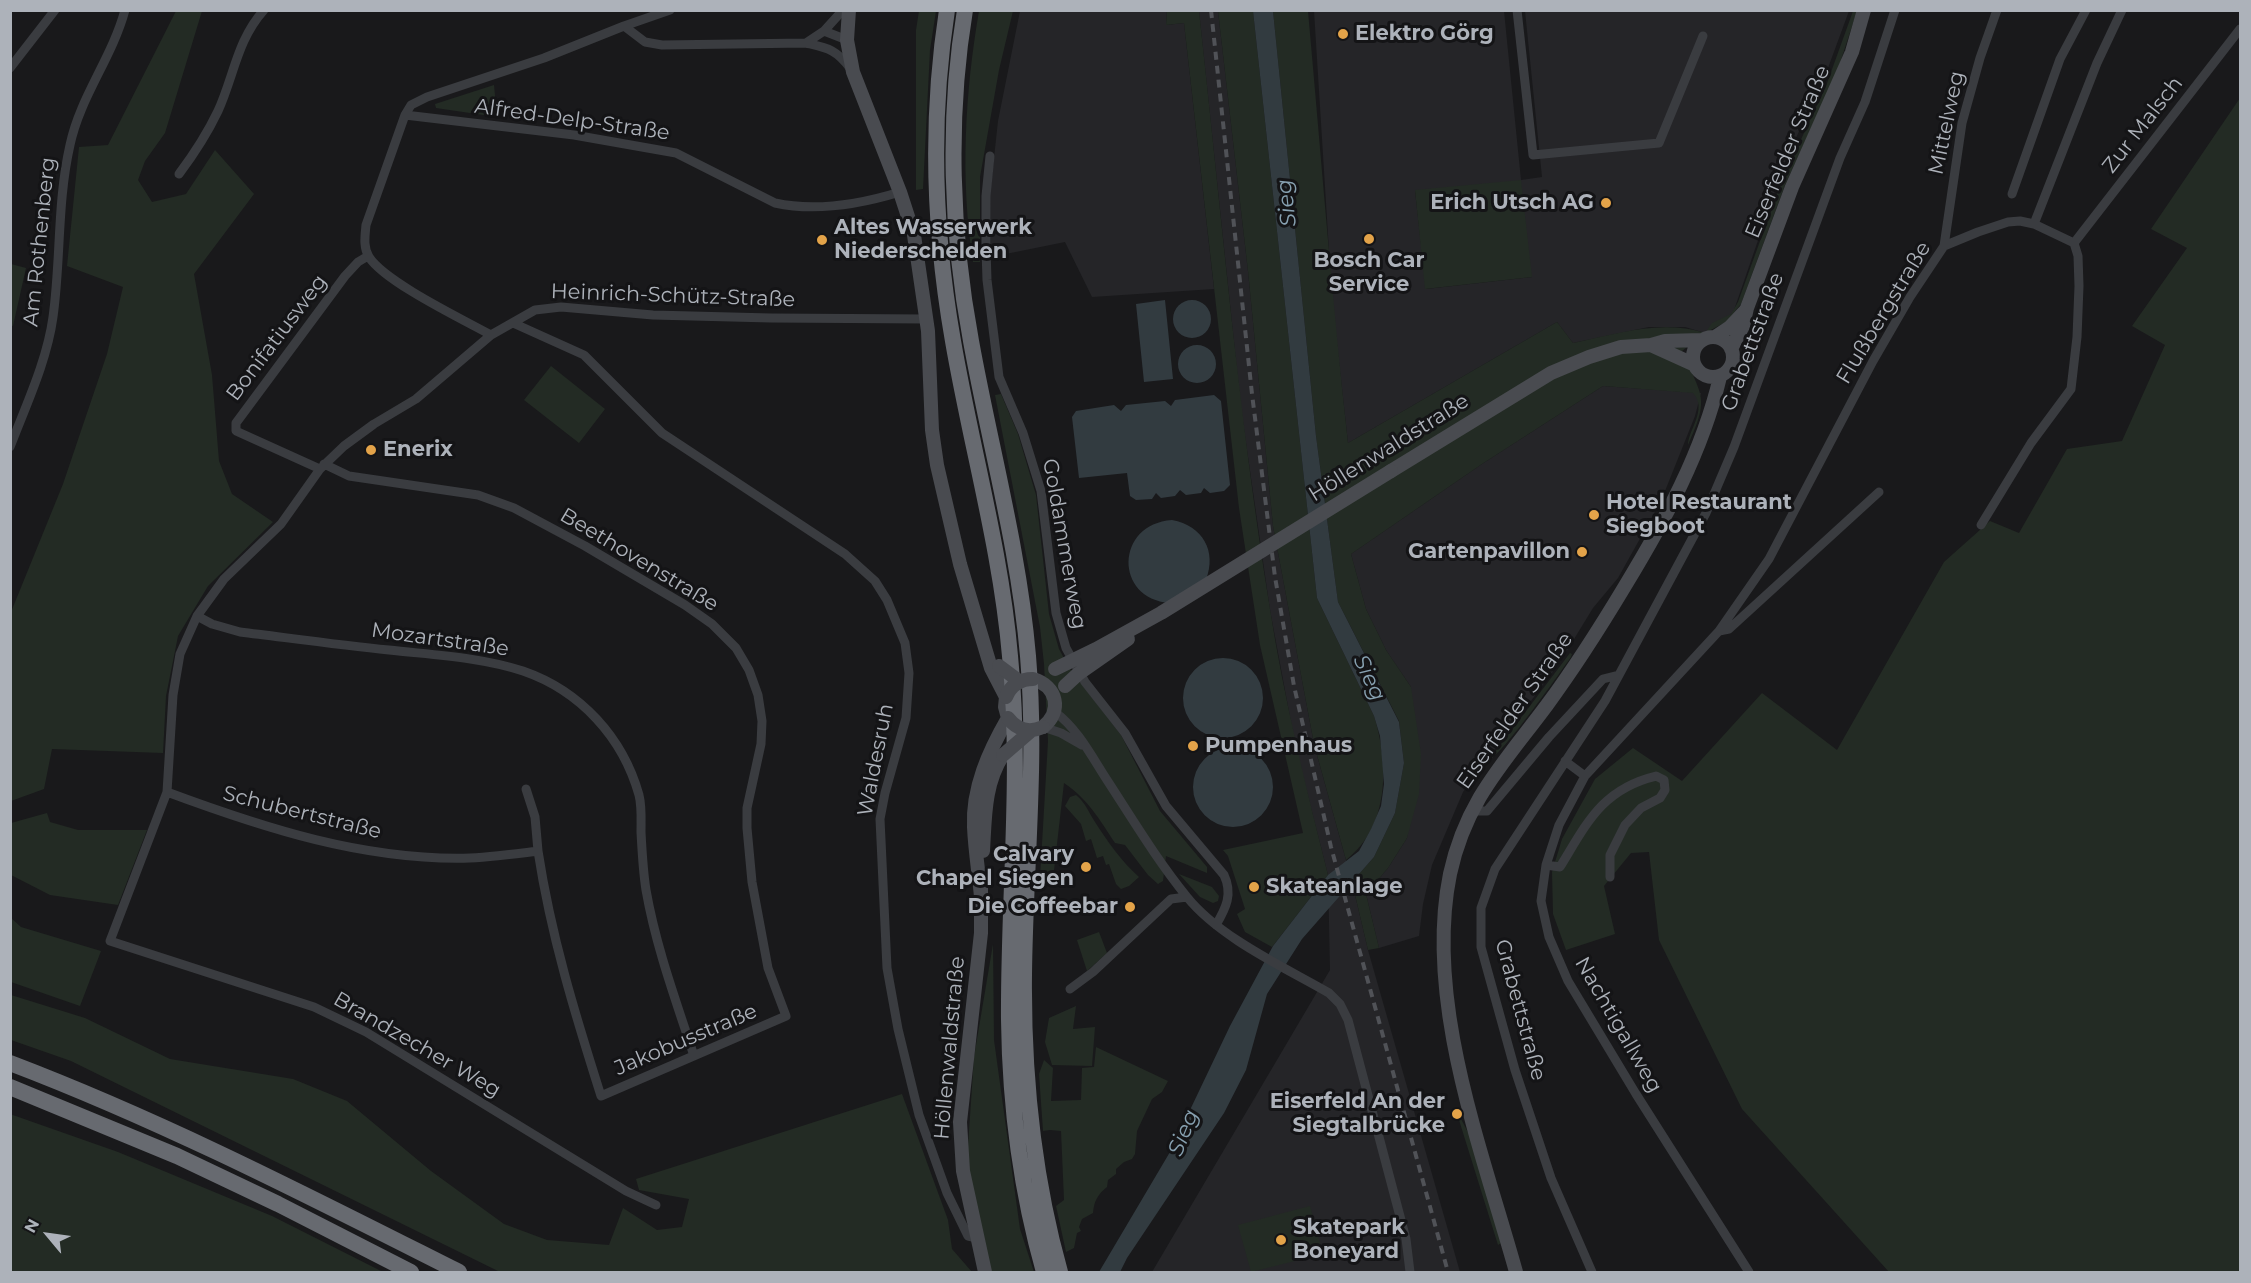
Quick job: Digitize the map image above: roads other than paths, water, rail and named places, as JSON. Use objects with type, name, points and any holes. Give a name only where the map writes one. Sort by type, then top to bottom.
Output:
[{"type":"highway","points":[[947,10],[937,126],[936,171],[940,250],[953,343],[991,528],[1010,654],[1015,760],[1009,973],[1011,1078],[1026,1193],[1046,1260],[1060,1272]]},
{"type":"highway","points":[[965,10],[955,127],[958,248],[970,340],[1009,526],[1028,652],[1032,708],[1032,770],[1024,973],[1027,1076],[1041,1191],[1046,1260]]},
{"type":"highway","points":[[10,1063],[104,1100],[188,1137],[459,1272]]},
{"type":"highway","points":[[10,1087],[177,1156],[278,1204],[411,1272]]},
{"type":"street","points":[[10,68],[55,10]]},
{"type":"street","name":"Am Rothenberg","points":[[10,447],[38,373],[53,319],[60,204],[70,143],[88,94],[113,44],[125,10]]},
{"type":"street","points":[[178,174],[199,146],[214,119],[246,34],[264,10]]},
{"type":"street","points":[[491,335],[415,293],[392,278],[368,256],[364,242],[366,225],[405,115],[411,105],[427,97],[544,58],[670,10]]},
{"type":"street","points":[[806,43],[824,31],[843,10]]},
{"type":"street","name":"Höllenwaldstraße","points":[[849,10],[847,40],[853,72],[900,192],[914,235],[926,319],[931,374],[933,444],[960,564],[991,668],[1003,693],[1005,722],[982,773],[974,826],[981,897]]},
{"type":"street","points":[[1517,10],[1533,155],[1659,143],[1703,36]]},
{"type":"street","name":"Eiserfelder Straße","points":[[1731,349],[1743,326],[1792,187],[1848,61],[1864,10]]},
{"type":"street","name":"Grabettstraße","points":[[1592,1272],[1551,1178],[1515,1070],[1481,947],[1481,908],[1495,869],[1605,701],[1706,513],[1734,447],[1840,158],[1865,102],[1895,10]]},
{"type":"street","name":"Mittelweg","points":[[1944,246],[1962,123],[1980,58],[1997,10]]},
{"type":"street","points":[[2012,194],[2060,59],[2086,10]]},
{"type":"street","points":[[2034,224],[2097,63],[2122,10]]},
{"type":"street","points":[[624,26],[645,42],[662,45],[806,43],[828,48],[839,55],[853,72]]},
{"type":"street","name":"Zur Malsch","points":[[2074,243],[2241,29]]},
{"type":"street","points":[[824,31],[847,40]]},
{"type":"street","points":[[828,48],[847,40]]},
{"type":"street","name":"Alfred-Delp-Straße","points":[[405,115],[573,135],[676,153],[775,203],[792,206],[808,208],[830,206],[882,198],[900,192]]},
{"type":"street","name":"Goldammerweg","points":[[990,156],[986,196],[987,280],[999,377],[1023,434],[1041,491],[1056,613],[1066,648],[1085,682],[1125,733],[1166,806],[1224,875],[1229,885],[1228,905],[1216,925]]},
{"type":"street","name":"Flußbergstraße","points":[[1585,776],[1719,631],[1769,559],[1873,361],[1910,297],[1944,246],[2008,222],[2020,221],[2034,224],[2074,243]]},
{"type":"street","points":[[1981,525],[2031,443],[2071,389],[2077,337],[2079,286],[2078,256],[2074,243]]},
{"type":"street","name":"Bonifatiusweg","points":[[322,466],[236,431],[237,423],[345,276],[358,262],[368,256]]},
{"type":"street","name":"Heinrich-Schütz-Straße","points":[[110,941],[167,792],[173,695],[180,654],[197,616],[224,579],[281,524],[322,466],[344,446],[416,399],[491,335],[535,310],[561,307],[653,315],[926,319]]},
{"type":"street","name":"Eiserfelder Straße","points":[[1708,339],[1730,327],[1748,308]]},
{"type":"street","name":"Waldesruh","points":[[513,322],[585,355],[662,433],[845,554],[875,581],[886,600],[905,643],[909,673],[906,718],[880,819],[887,968],[898,1029],[919,1115],[947,1193],[968,1236],[977,1238]]},
{"type":"street","points":[[1705,376],[1720,377],[1730,368],[1733,356],[1728,343],[1708,339],[1693,351],[1693,364],[1705,376],[1709,385],[1712,408]]},
{"type":"street","name":"Höllenwaldstraße","points":[[1003,693],[1096,649],[1161,613],[1551,374],[1589,357],[1621,347],[1651,345],[1665,341],[1708,339]]},
{"type":"street","name":"Höllenwaldstraße","points":[[1651,345],[1693,364]]},
{"type":"street","name":"Eiserfelder Straße","points":[[1516,1272],[1460,1074],[1450,1022],[1444,961],[1445,917],[1450,874],[1471,811],[1486,784],[1547,705],[1605,619],[1676,497],[1712,408],[1720,377]]},
{"type":"street","name":"Beethovenstraße","points":[[322,466],[349,476],[478,495],[514,508],[685,605],[712,624],[736,648],[752,678],[758,695],[762,721],[761,744],[747,808],[747,828],[752,882],[768,968],[786,1016]]},
{"type":"street","name":"Flußbergstraße","points":[[1719,631],[1730,628],[1879,492]]},
{"type":"street","name":"Höllenwaldstraße","points":[[985,1272],[963,1171],[960,1122],[981,933],[986,802],[992,776],[1003,755],[1037,729],[1055,705],[1065,686],[1161,613]]},
{"type":"street","name":"Mozartstraße","points":[[197,616],[212,624],[240,632],[453,657],[502,666],[525,672],[559,689],[590,712],[614,738],[632,770],[640,799],[646,889],[657,945],[694,1056]]},
{"type":"street","name":"Höllenwaldstraße","points":[[985,647],[999,666],[1034,680],[1052,691],[1055,705]]},
{"type":"street","points":[[1471,811],[1486,811],[1603,679],[1619,675]]},
{"type":"street","points":[[1055,705],[1086,748],[1160,862],[1187,897],[1216,925],[1329,993],[1340,1004],[1347,1020],[1406,1239],[1410,1272]]},
{"type":"street","points":[[1005,722],[1019,728],[1061,733],[1086,748]]},
{"type":"street","points":[[1565,761],[1585,776]]},
{"type":"street","name":"Nachtigallweg","points":[[1585,776],[1559,825],[1546,865],[1541,901],[1549,937],[1568,981],[1636,1094],[1749,1272]]},
{"type":"street","points":[[1546,865],[1560,867],[1589,820],[1611,795],[1635,781],[1656,776],[1664,780],[1665,790],[1660,798],[1641,808],[1625,825],[1611,855],[1610,877]]},
{"type":"street","points":[[526,789],[535,817],[538,851]]},
{"type":"street","name":"Schubertstraße","points":[[167,792],[247,822],[360,850],[469,858],[538,851]]},
{"type":"street","name":"Jakobusstraße","points":[[538,851],[544,893],[564,976],[601,1096],[786,1016]]},
{"type":"street","points":[[1070,989],[1093,972],[1171,899],[1187,897]]},
{"type":"street","name":"Brandzecher Weg","points":[[110,941],[314,1007],[366,1032],[626,1191],[656,1205]]},
{"type":"water","name":"Sieg","points":[[1253,11],[1273,11],[1316,436],[1338,602],[1399,722],[1404,763],[1395,813],[1374,857],[1302,939],[1267,994],[1246,1070],[1224,1113],[1127,1258],[1120,1272],[1099,1272],[1170,1152],[1230,1026],[1273,946],[1328,875],[1359,851],[1381,806],[1384,784],[1380,736],[1374,716],[1317,598]]},
{"type":"water","points":[[1165,300],[1173,379],[1144,382],[1136,304]]},
{"type":"water","points":[[1192,300],[1206,305],[1211,319],[1206,333],[1192,338],[1178,333],[1173,319],[1178,305]]},
{"type":"water","points":[[1197,345],[1211,350],[1216,364],[1211,378],[1197,383],[1183,378],[1178,364],[1183,350]]},
{"type":"water","points":[[1214,395],[1221,401],[1230,485],[1224,491],[1210,493],[1204,488],[1201,493],[1186,495],[1180,490],[1175,496],[1161,498],[1156,493],[1152,499],[1136,500],[1130,496],[1127,473],[1079,478],[1072,417],[1076,411],[1114,405],[1121,411],[1126,405],[1165,401],[1171,406],[1175,400]]},
{"type":"water","points":[[1172,520],[1183,523],[1199,534],[1205,541],[1210,559],[1206,580],[1170,603],[1152,598],[1139,589],[1131,576],[1129,562],[1132,547],[1140,534],[1153,525]]},
{"type":"water","points":[[1223,658],[1238,661],[1251,670],[1260,683],[1263,698],[1260,713],[1251,726],[1238,735],[1223,738],[1208,735],[1195,726],[1186,713],[1183,698],[1186,683],[1195,670],[1208,661]]},
{"type":"water","points":[[1233,747],[1248,750],[1261,759],[1270,772],[1273,787],[1270,802],[1261,815],[1248,824],[1233,827],[1218,824],[1205,815],[1196,802],[1193,787],[1196,772],[1205,759],[1218,750]]},
{"type":"railway","points":[[1211,10],[1252,394],[1275,577],[1294,686],[1331,847],[1448,1272]]},
{"type":"place","name":"Elektro Görg","points":[[1343,34]]},
{"type":"place","name":"Erich Utsch AG","points":[[1606,203]]},
{"type":"place","name":"Bosch Car Service","points":[[1369,239]]},
{"type":"place","name":"Altes Wasserwerk Niederschelden","points":[[822,240]]},
{"type":"place","name":"Enerix","points":[[371,450]]},
{"type":"place","name":"Hotel Restaurant Siegboot","points":[[1594,515]]},
{"type":"place","name":"Gartenpavillon","points":[[1582,552]]},
{"type":"place","name":"Pumpenhaus","points":[[1193,746]]},
{"type":"place","name":"Calvary Chapel Siegen","points":[[1086,867]]},
{"type":"place","name":"Skateanlage","points":[[1254,887]]},
{"type":"place","name":"Die Coffeebar","points":[[1130,907]]},
{"type":"place","name":"Eiserfeld An der Siegtalbrücke","points":[[1457,1114]]},
{"type":"place","name":"Skatepark Boneyard","points":[[1281,1240]]}]
